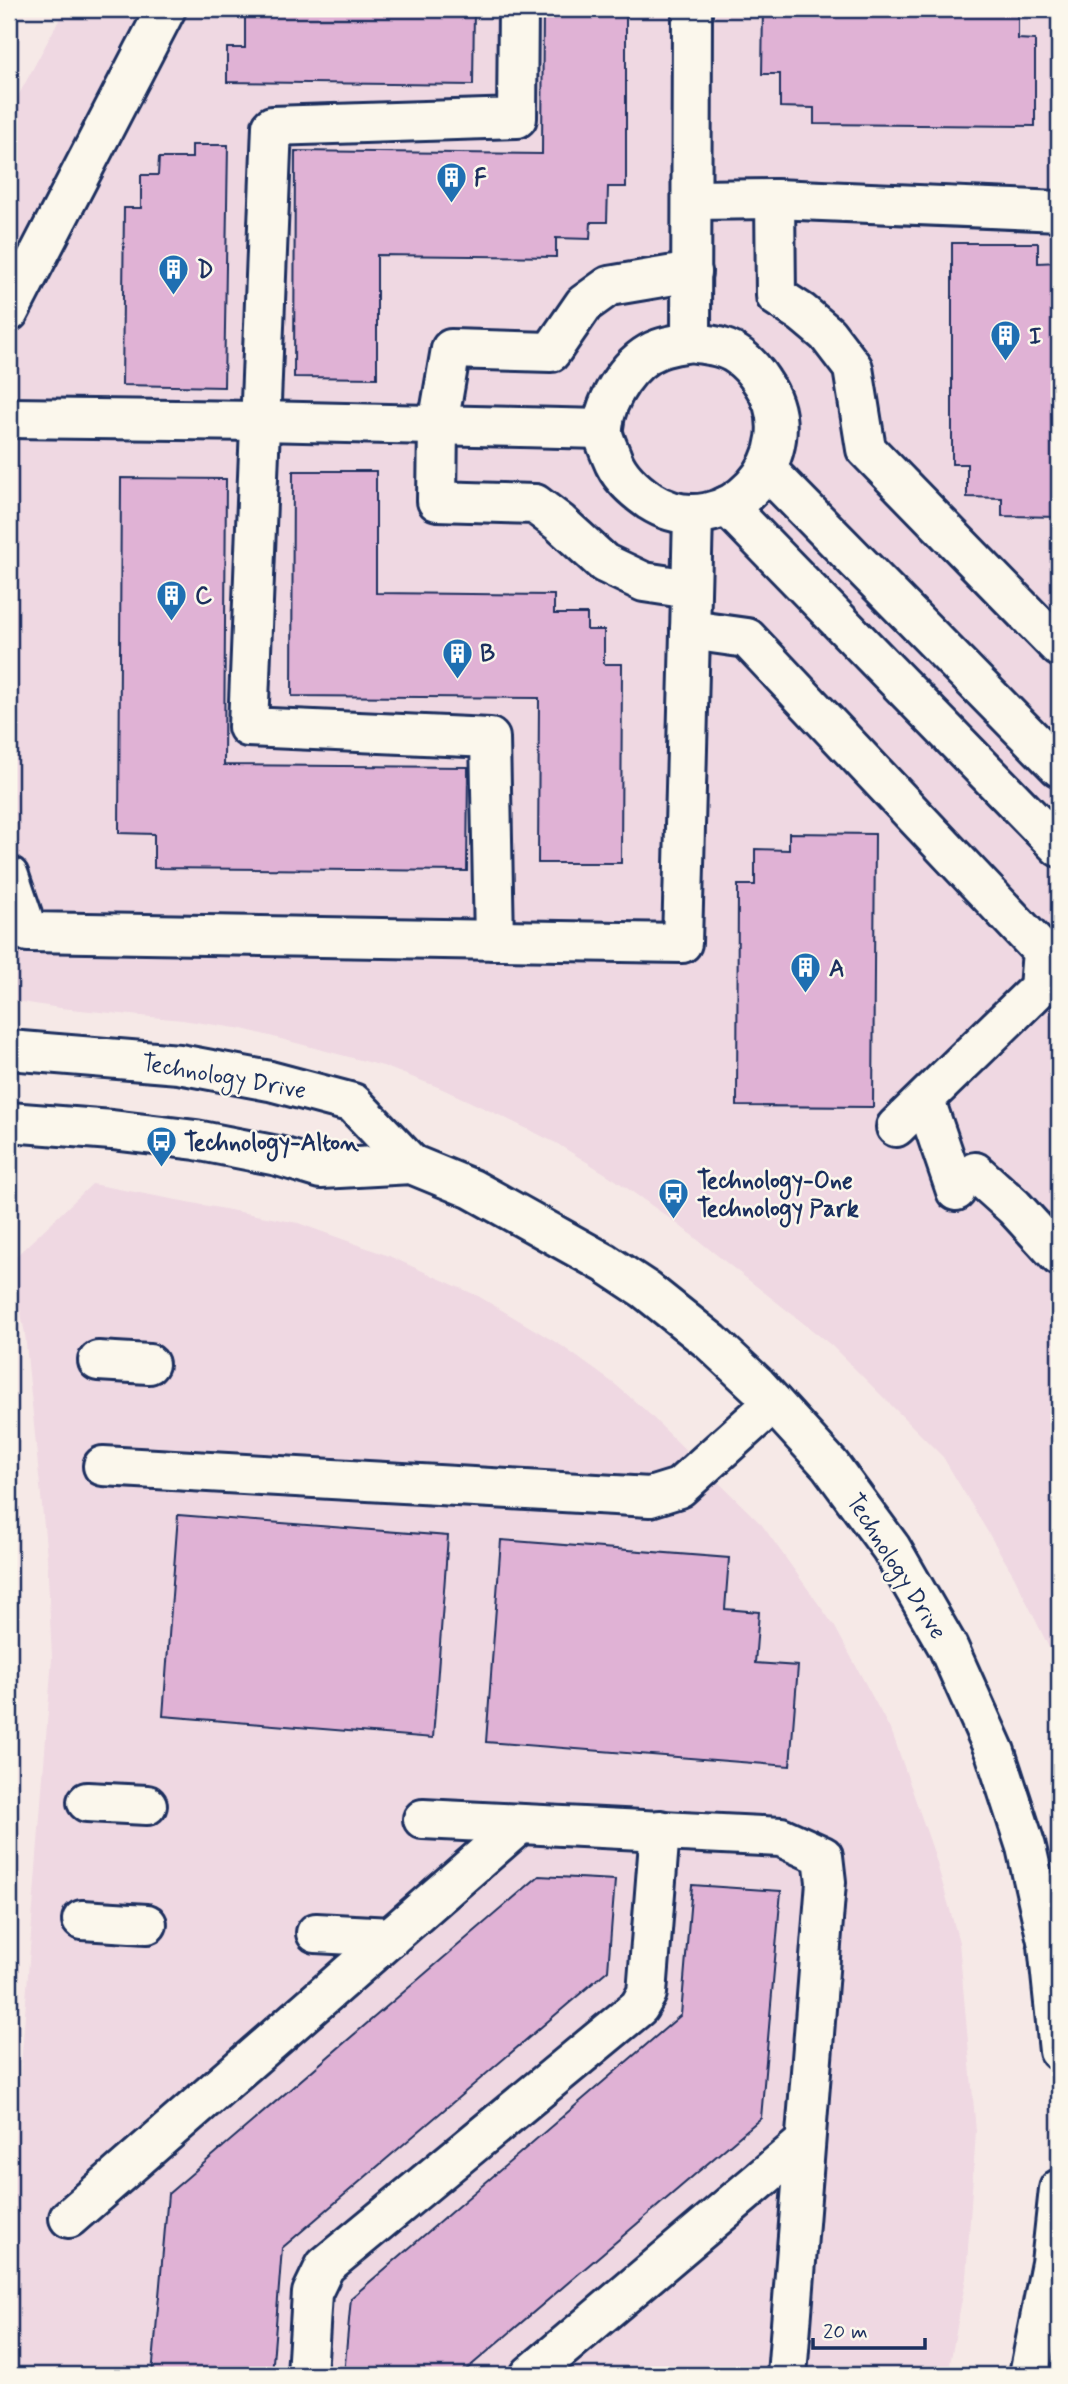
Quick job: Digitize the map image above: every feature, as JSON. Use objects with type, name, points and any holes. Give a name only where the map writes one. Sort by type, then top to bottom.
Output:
[{"type":"street","points":[[9,312],[166,9]]},
{"type":"street","points":[[494,940],[489,738],[248,727],[272,126],[517,118],[518,9]]},
{"type":"street","points":[[691,342],[692,9]]},
{"type":"street","points":[[692,200],[775,199],[1059,211]]},
{"type":"street","points":[[775,199],[776,296],[827,334],[853,368],[866,449],[1059,647]]},
{"type":"street","points":[[690,589],[644,582],[604,563],[535,504],[437,501],[438,425],[451,349],[551,352],[584,304],[609,286],[692,272]]},
{"type":"street","points":[[691,342],[724,348],[752,366],[771,394],[778,428],[772,460],[754,488],[710,511],[660,508],[632,489],[613,461],[602,429],[612,396],[631,368],[658,349],[691,342]]},
{"type":"street","points":[[9,418],[602,429]]},
{"type":"street","points":[[766,470],[1059,768]]},
{"type":"street","points":[[9,876],[28,932],[682,943],[690,589],[710,511]]},
{"type":"street","points":[[710,511],[1059,847]]},
{"type":"street","points":[[690,630],[747,638],[1042,951],[1039,988],[896,1127]]},
{"type":"street","name":"Technology Drive","points":[[9,1050],[179,1064],[270,1081],[353,1103],[411,1164],[472,1189],[606,1263],[646,1290],[703,1335],[773,1403],[830,1465],[891,1548],[948,1647],[1044,1858],[1048,1945],[1059,2050]]},
{"type":"street","points":[[925,1100],[966,1182],[1014,1207],[1059,1256]]},
{"type":"street","name":"Technology Drive","points":[[9,1122],[196,1140],[278,1156],[321,1169],[411,1164]]},
{"type":"street","points":[[98,1361],[149,1364]]},
{"type":"street","points":[[103,1466],[650,1497],[679,1488],[773,1403]]},
{"type":"street","points":[[88,1802],[147,1805]]},
{"type":"street","points":[[423,1819],[781,1837],[823,1856],[826,1882],[787,2375]]},
{"type":"street","points":[[69,2218],[520,1824]]},
{"type":"street","points":[[307,2375],[312,2293],[325,2266],[639,2007],[647,1993],[660,1830]]},
{"type":"street","points":[[82,1920],[147,1924]]},
{"type":"street","points":[[316,1933],[391,1937]]},
{"type":"street","points":[[530,2375],[805,2142]]},
{"type":"street","points":[[1029,2375],[1051,2263],[1059,2189]]},
{"type":"shaded area","points":[[65,9],[1059,9],[1059,1668],[1014,1576],[943,1457],[831,1345],[675,1222],[614,1179],[556,1143],[501,1116],[438,1087],[383,1066],[243,1029],[9,1000],[9,113]]},
{"type":"shaded area","points":[[92,1184],[298,1223],[389,1256],[478,1296],[562,1346],[616,1385],[762,1525],[835,1627],[893,1735],[934,1853],[959,1942],[976,2131],[966,2278],[948,2375],[9,2375],[9,2225],[52,1658],[47,1557],[25,1334],[11,1261]]},
{"type":"building","points":[[263,9],[474,9],[473,85],[227,82],[227,48],[245,48],[245,14],[263,14]]},
{"type":"building","name":"F","points":[[543,9],[626,9],[626,187],[608,187],[607,222],[591,222],[590,239],[556,238],[556,257],[377,255],[377,378],[294,377],[295,151],[542,154]]},
{"type":"building","points":[[763,9],[1018,9],[1018,39],[1035,40],[1035,126],[814,124],[814,108],[780,107],[780,74],[762,74]]},
{"type":"building","name":"D","points":[[192,145],[228,145],[224,387],[122,385],[124,208],[141,208],[141,175],[158,175],[159,158],[192,158]]},
{"type":"building","name":"I","points":[[952,243],[1038,243],[1038,263],[1059,262],[1059,517],[1002,516],[1002,498],[967,497],[967,464],[952,464]]},
{"type":"building","name":"B","points":[[293,471],[376,471],[376,593],[554,595],[554,614],[587,614],[587,630],[604,630],[604,664],[622,664],[621,863],[538,863],[539,698],[292,696]]},
{"type":"building","name":"C","points":[[121,478],[226,479],[224,765],[468,767],[467,871],[154,868],[154,834],[119,833]]},
{"type":"building","name":"A","points":[[789,833],[875,834],[873,1107],[737,1106],[738,885],[755,885],[755,849],[789,850]]},
{"type":"building","points":[[178,1515],[448,1536],[433,1738],[163,1716]]},
{"type":"building","points":[[501,1540],[729,1558],[725,1609],[759,1612],[755,1663],[798,1666],[790,1766],[486,1742]]},
{"type":"building","points":[[539,1876],[615,1880],[608,1970],[282,2248],[272,2375],[152,2375],[168,2194]]},
{"type":"building","points":[[692,1885],[781,1891],[761,2118],[460,2375],[344,2375],[351,2298],[681,2015]]},
{"type":"place","name":"F","points":[[451,205]]},
{"type":"place","name":"D","points":[[174,296]]},
{"type":"place","name":"I","points":[[1006,363]]},
{"type":"place","name":"C","points":[[172,622]]},
{"type":"place","name":"B","points":[[457,680]]},
{"type":"place","name":"A","points":[[806,995]]},
{"type":"place","name":"Technology-Alton","points":[[161,1169]]},
{"type":"place","name":"Technology-One Technology Park","points":[[674,1221]]}]
